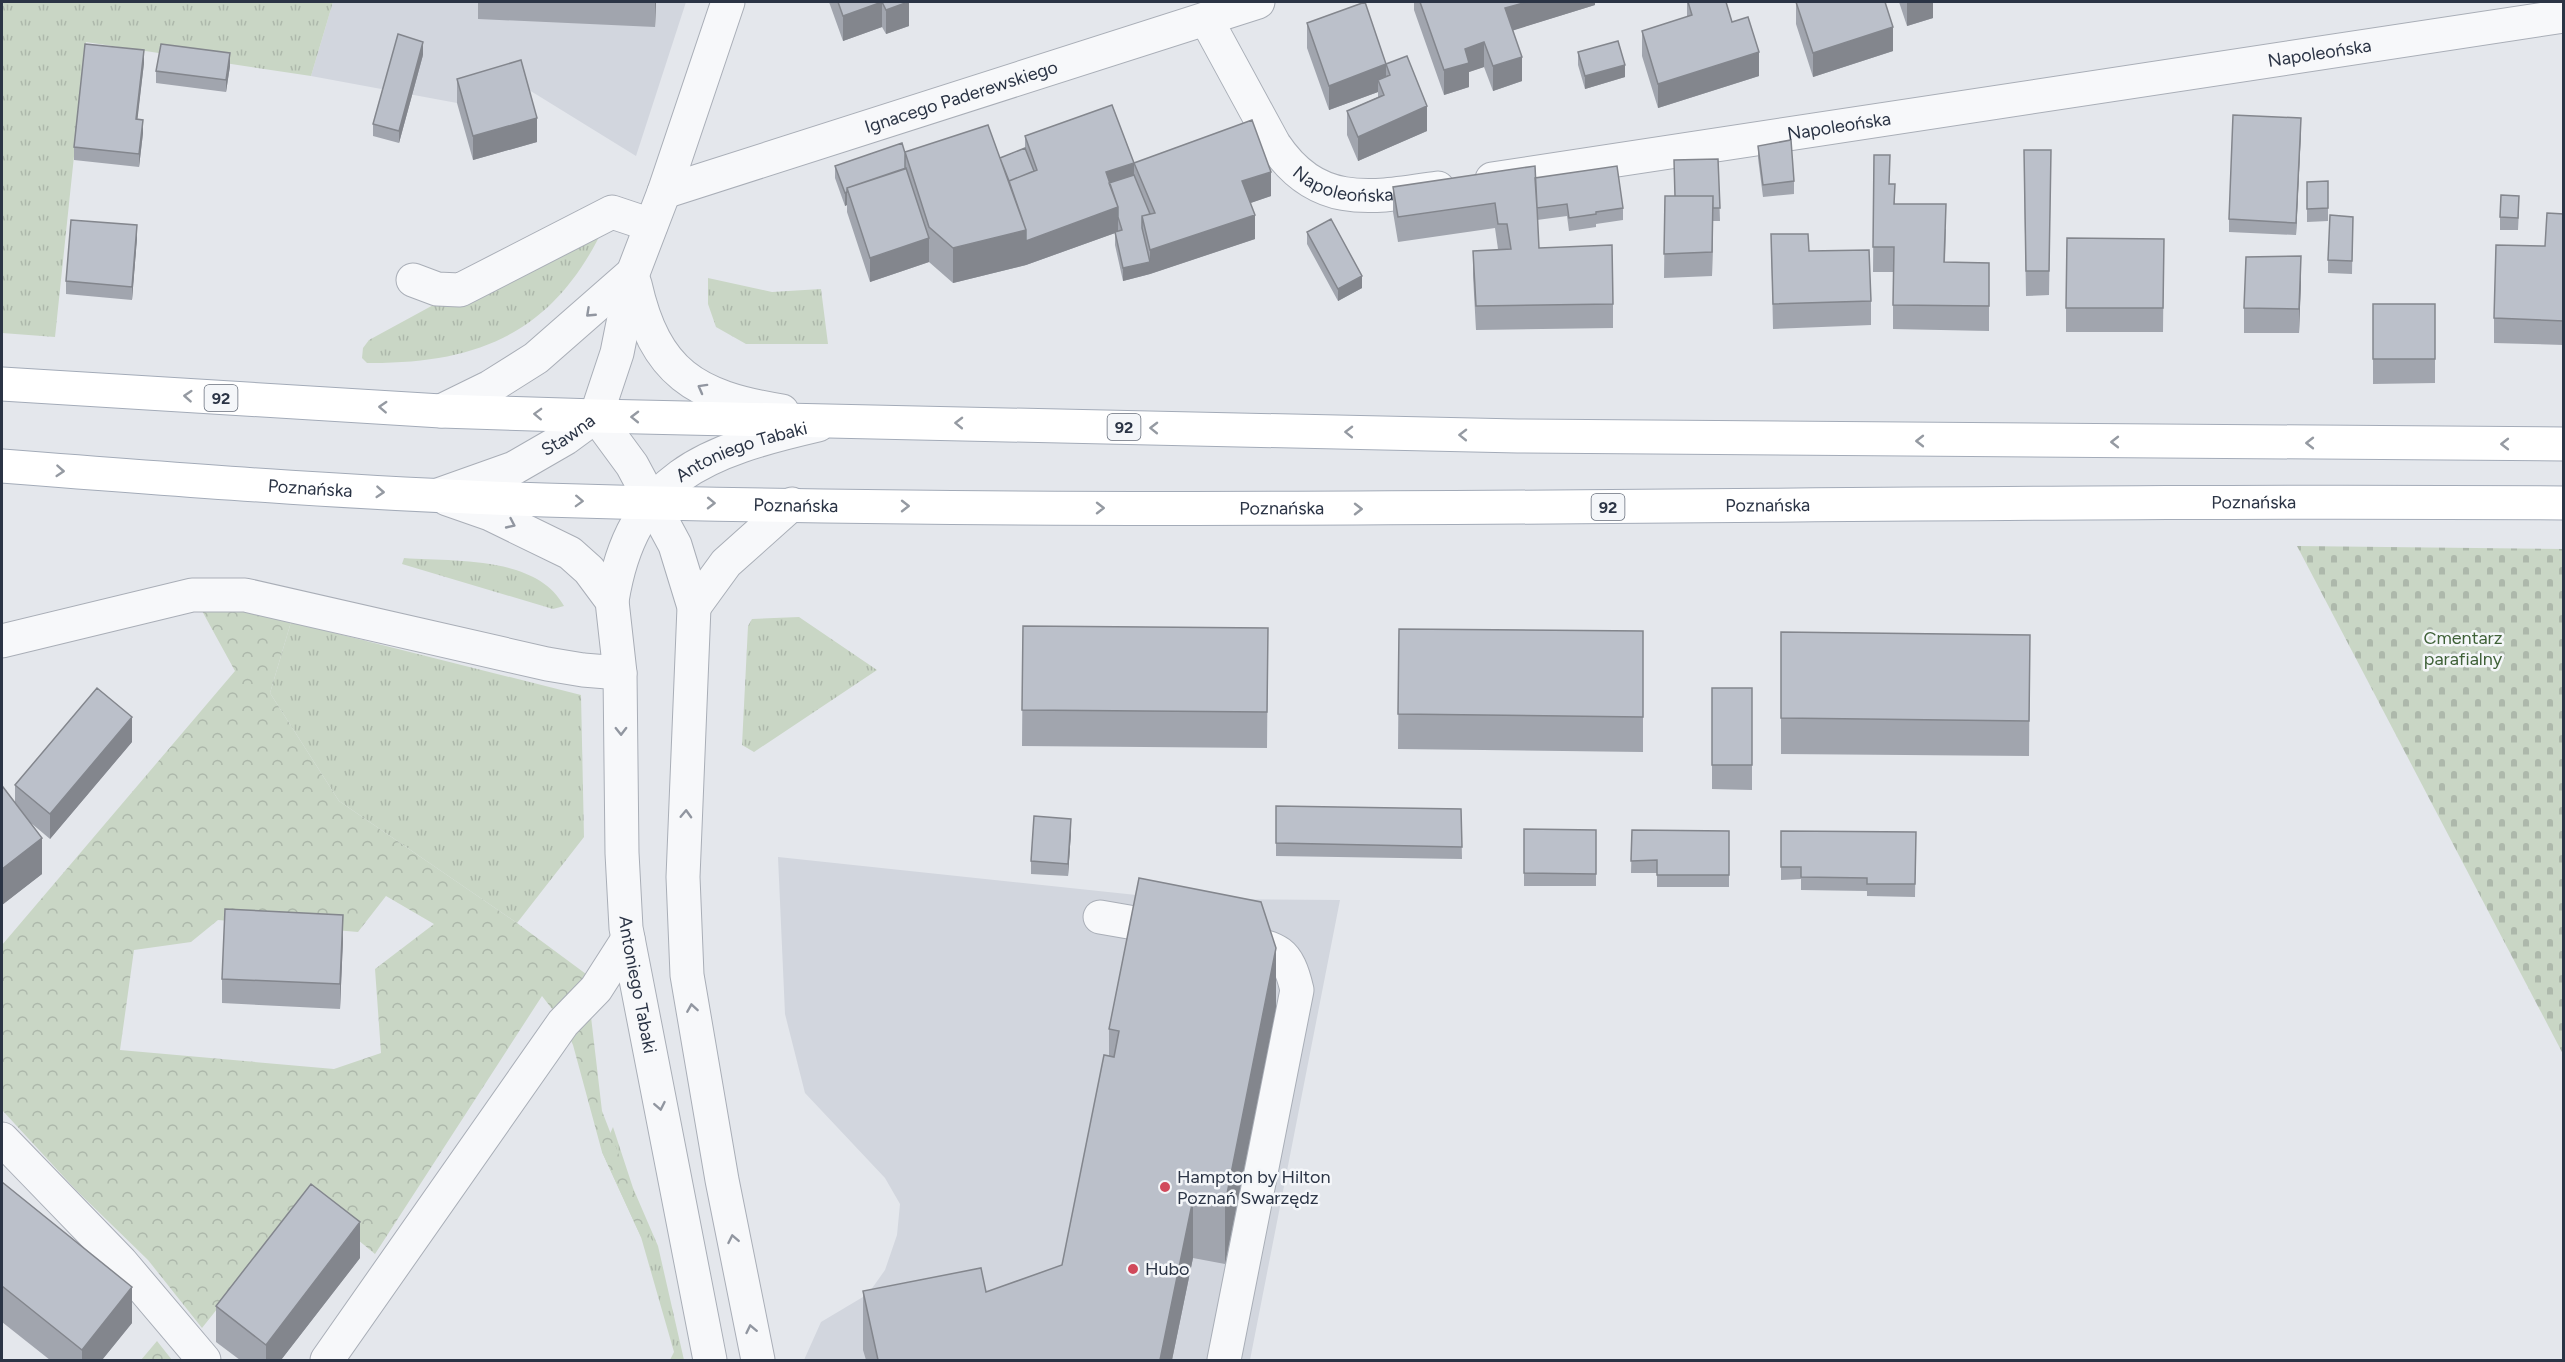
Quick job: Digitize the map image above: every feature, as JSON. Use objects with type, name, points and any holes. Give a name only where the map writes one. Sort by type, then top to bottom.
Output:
[{"type":"main road","name":"92","points":[[2,384],[441,411],[596,416],[1518,436],[2564,444]]},
{"type":"main road","name":"Poznańska","points":[[2,466],[437,495],[792,504],[1308,509],[2268,501],[2564,503]]},
{"type":"street","name":"Stawna","points":[[437,495],[514,468],[566,438],[596,416],[617,353],[633,273],[728,2]]},
{"type":"street","name":"Ignacego Paderewskiego","points":[[663,192],[1258,2]]},
{"type":"street","name":"Napoleońska","points":[[1206,19],[1286,162],[1304,177],[1322,187],[1346,194],[1375,198],[1840,124],[2564,16]]},
{"type":"street","points":[[413,280],[437,289],[460,290],[612,212],[651,225]]},
{"type":"street","name":"Stawna","points":[[441,411],[490,387],[536,358],[633,273]]},
{"type":"street","points":[[633,273],[648,330],[660,350],[686,379],[732,401],[840,420]]},
{"type":"street","points":[[596,416],[632,465],[675,545],[694,607],[683,877],[684,944],[692,1012],[758,1360]]},
{"type":"street","name":"Antoniego Tabaki","points":[[710,1360],[628,939],[622,853],[620,672],[612,601],[626,543],[652,501],[676,478],[710,458],[762,440],[840,420]]},
{"type":"street","points":[[437,495],[490,514],[570,553],[589,570],[612,601]]},
{"type":"street","points":[[694,607],[726,563],[792,504]]},
{"type":"street","points":[[2,640],[192,595],[245,596],[547,664],[583,670],[620,672]]},
{"type":"street","points":[[1100,917],[1269,947],[1291,963],[1297,990],[1224,1360]]},
{"type":"street","points":[[327,1360],[563,1023],[596,989],[628,939]]},
{"type":"street","points":[[2,1139],[121,1262],[204,1360]]},
{"type":"shaded area","points":[[333,2],[686,2],[636,156],[521,85],[457,103],[311,76]]},
{"type":"shaded area","points":[[778,857],[1174,899],[1340,900],[1250,1360],[804,1360],[821,1322],[868,1294],[885,1270],[897,1235],[900,1204],[885,1178],[805,1093],[785,1014]]},
{"type":"green space","points":[[2,2],[333,2],[311,76],[86,42],[55,337],[2,333]]},
{"type":"green space","points":[[604,227],[584,263],[562,293],[537,316],[509,335],[478,348],[445,357],[408,362],[367,363],[362,358],[363,348],[369,340],[437,303]]},
{"type":"green space","points":[[708,278],[772,292],[821,289],[828,344],[746,344],[716,327],[708,304]]},
{"type":"green space","name":"Cmentarz parafialny","points":[[2297,546],[2563,549],[2563,1054]]},
{"type":"green space","points":[[404,558],[469,561],[514,569],[551,589],[564,606],[553,609],[402,564]]},
{"type":"green space","points":[[201,609],[248,610],[291,622],[270,693],[339,801],[517,923],[586,974],[602,1111],[656,1251],[641,1237],[602,1152],[573,1045],[563,1023],[542,996],[375,1254],[306,1197],[202,1328],[148,1260],[76,1190],[2,1110],[2,945],[235,671]],"holes":[[[386,896],[434,924],[375,969],[381,1053],[334,1069],[120,1050],[134,950],[191,942],[218,920],[358,932]]]},
{"type":"green space","points":[[799,617],[877,670],[754,752],[742,745],[748,626],[752,619]]},
{"type":"green space","points":[[291,622],[581,695],[584,837],[517,923],[339,801],[270,693]]},
{"type":"green space","points":[[613,1127],[633,1188],[658,1246],[684,1360],[670,1360],[674,1352],[641,1237],[602,1152]]},
{"type":"green space","points":[[157,1341],[172,1360],[141,1360]]},
{"type":"building","points":[[838,2],[882,2],[843,16]]},
{"type":"building","points":[[882,2],[908,2],[886,10]]},
{"type":"building","points":[[1365,2],[1386,64],[1329,86],[1307,23]]},
{"type":"building","points":[[1420,2],[1527,2],[1505,8],[1522,57],[1493,66],[1484,42],[1465,49],[1469,63],[1444,70]]},
{"type":"building","points":[[1688,2],[1726,2],[1732,22],[1748,17],[1759,52],[1658,84],[1642,31],[1692,15]]},
{"type":"building","points":[[1796,2],[1885,2],[1893,27],[1813,53]]},
{"type":"building","points":[[398,34],[423,42],[399,131],[373,124]]},
{"type":"building","points":[[1618,41],[1625,65],[1585,76],[1578,52]]},
{"type":"building","points":[[85,44],[144,50],[136,119],[143,120],[139,154],[74,147]]},
{"type":"building","points":[[161,44],[230,53],[226,80],[156,71]]},
{"type":"building","points":[[1407,56],[1427,106],[1358,137],[1347,111],[1384,95],[1378,80],[1390,75],[1386,64]]},
{"type":"building","points":[[521,60],[537,118],[473,136],[457,79]]},
{"type":"building","points":[[1112,105],[1134,163],[1106,172],[1118,207],[1026,241],[1026,230],[1009,181],[1037,170],[1025,136]]},
{"type":"building","points":[[2233,115],[2301,118],[2296,223],[2229,219]]},
{"type":"building","points":[[1252,120],[1271,172],[1242,181],[1255,215],[1150,250],[1142,216],[1155,213],[1134,163]]},
{"type":"building","points":[[988,125],[1026,230],[953,248],[929,227],[905,152]]},
{"type":"building","points":[[1791,140],[1794,181],[1763,185],[1758,146]]},
{"type":"building","points":[[902,143],[905,153],[905,169],[847,188],[845,193],[835,166]]},
{"type":"building","points":[[1025,148],[1034,171],[1009,181],[1000,158]]},
{"type":"building","points":[[2024,150],[2051,150],[2049,271],[2026,271]]},
{"type":"building","points":[[1874,155],[1890,155],[1889,184],[1895,184],[1894,204],[1946,204],[1944,262],[1989,263],[1989,306],[1893,305],[1894,247],[1873,247]]},
{"type":"building","points":[[1718,159],[1720,208],[1713,208],[1713,196],[1675,196],[1674,160]]},
{"type":"building","points":[[1535,166],[1539,248],[1612,245],[1613,304],[1476,306],[1473,251],[1511,249],[1507,224],[1498,224],[1495,203],[1398,217],[1393,187]]},
{"type":"building","points":[[1617,166],[1623,208],[1569,218],[1567,204],[1537,208],[1535,178]]},
{"type":"building","points":[[906,168],[929,238],[870,258],[847,188]]},
{"type":"building","points":[[1134,175],[1150,214],[1142,216],[1142,228],[1150,262],[1123,268],[1115,232],[1122,230],[1118,207],[1109,183]]},
{"type":"building","points":[[2328,181],[2328,208],[2307,209],[2307,182]]},
{"type":"building","points":[[2501,195],[2519,196],[2518,218],[2500,217]]},
{"type":"building","points":[[1665,196],[1713,196],[1712,252],[1664,254]]},
{"type":"building","points":[[2547,213],[2564,214],[2564,321],[2494,318],[2496,245],[2545,246]]},
{"type":"building","points":[[2330,215],[2353,217],[2352,261],[2328,260]]},
{"type":"building","points":[[1331,219],[1362,276],[1338,289],[1307,232]]},
{"type":"building","points":[[71,220],[137,225],[132,287],[66,281]]},
{"type":"building","points":[[1771,234],[1808,234],[1809,251],[1869,250],[1871,301],[1773,304]]},
{"type":"building","points":[[2067,238],[2164,239],[2163,308],[2066,308]]},
{"type":"building","points":[[2301,256],[2299,309],[2244,308],[2246,257]]},
{"type":"building","points":[[2373,304],[2435,304],[2435,359],[2373,359]]},
{"type":"building","points":[[1023,626],[1268,628],[1267,712],[1022,710]]},
{"type":"building","points":[[1399,629],[1643,631],[1643,717],[1398,714]]},
{"type":"building","points":[[1781,632],[2030,635],[2029,721],[1781,718]]},
{"type":"building","points":[[97,688],[132,717],[50,814],[15,785]]},
{"type":"building","points":[[1712,688],[1752,688],[1752,765],[1712,765]]},
{"type":"building","points":[[2,788],[42,838],[2,869]]},
{"type":"building","points":[[1276,806],[1461,809],[1462,847],[1276,843]]},
{"type":"building","points":[[1034,816],[1071,819],[1068,864],[1031,861]]},
{"type":"building","points":[[1524,829],[1596,830],[1596,874],[1524,873]]},
{"type":"building","points":[[1632,830],[1729,831],[1729,875],[1657,875],[1657,860],[1631,861]]},
{"type":"building","points":[[1781,831],[1916,832],[1915,884],[1867,884],[1867,878],[1801,877],[1801,867],[1781,867]]},
{"type":"building","name":"Hampton by Hilton Poznań Swarzędz","points":[[1139,878],[1261,902],[1276,948],[1225,1204],[1193,1199],[1160,1360],[878,1360],[863,1291],[981,1268],[986,1292],[1062,1265],[1104,1055],[1114,1057],[1119,1031],[1109,1029]]},
{"type":"building","points":[[225,909],[343,915],[340,984],[222,979]]},
{"type":"building","points":[[2,1182],[132,1287],[82,1350],[2,1286]]},
{"type":"building","points":[[311,1184],[360,1222],[266,1345],[216,1306]]},
{"type":"place","name":"Hampton by Hilton Poznań Swarzędz","points":[[1165,1187]]},
{"type":"place","name":"Hubo","points":[[1133,1269]]}]
